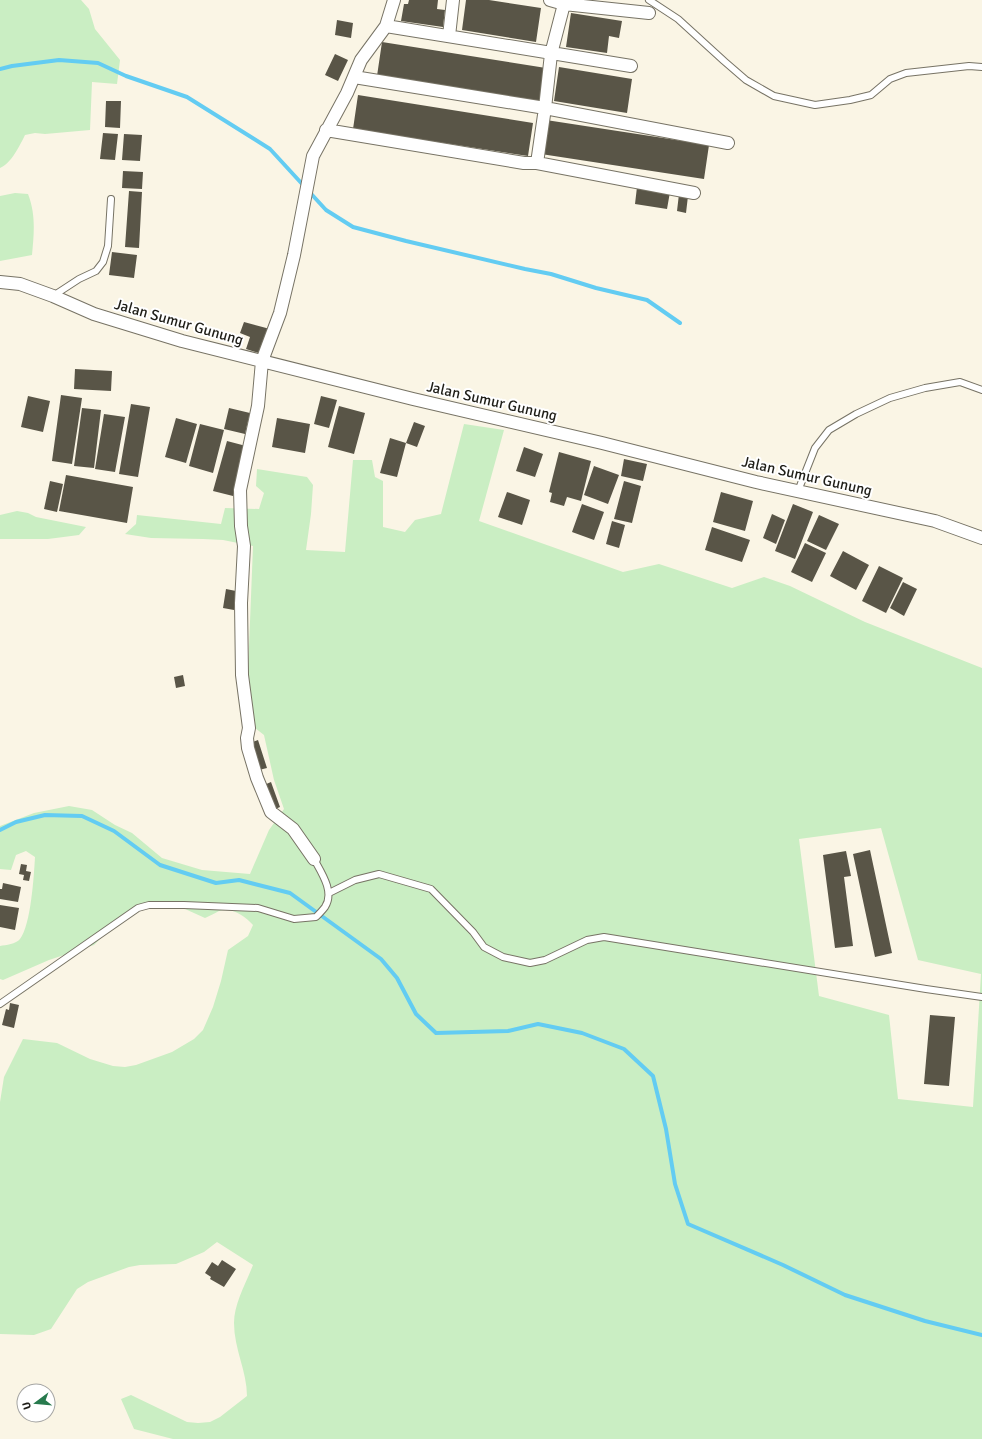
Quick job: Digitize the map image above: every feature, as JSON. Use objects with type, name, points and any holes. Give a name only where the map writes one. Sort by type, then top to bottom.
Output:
[{"type":"street","points":[[314,858],[293,829],[271,812],[248,748],[247,738],[249,728],[242,675],[241,603],[244,546],[241,526],[240,490],[258,406],[262,361],[280,313],[294,255],[313,156],[347,93],[361,60],[386,26],[394,0]]},
{"type":"street","points":[[449,36],[453,0]]},
{"type":"street","points":[[550,0],[564,4],[649,13]]},
{"type":"street","points":[[537,163],[552,54],[564,4]]},
{"type":"street","points":[[386,26],[631,66]]},
{"type":"street","points":[[354,77],[545,108],[728,143]]},
{"type":"street","points":[[326,130],[524,163],[537,163],[694,193]]},
{"type":"street","name":"Jalan Sumur Gunung","points":[[0,282],[20,284],[53,296],[94,314],[182,341],[413,399],[602,443],[756,482],[935,521],[982,538]]},
{"type":"lane","points":[[649,0],[678,19],[746,80],[774,96],[815,105],[850,100],[871,95],[890,79],[906,73],[969,66],[982,67]]},
{"type":"lane","points":[[53,296],[79,279],[96,271],[103,262],[108,246],[111,199]]},
{"type":"lane","points":[[798,491],[815,448],[829,430],[856,414],[890,398],[939,385],[960,382],[982,390]]},
{"type":"lane","points":[[0,1004],[138,908],[149,904],[184,904],[258,908],[294,920],[316,917],[326,906],[328,893],[325,881],[314,858]]},
{"type":"lane","points":[[328,893],[355,880],[379,874],[431,889],[473,932],[484,947],[503,957],[530,963],[545,960],[587,940],[604,937],[982,997]]},
{"type":"green space","points":[[0,0],[81,0],[89,9],[95,29],[120,60],[117,84],[92,82],[90,130],[45,134],[35,133],[25,135],[18,149],[8,163],[0,168]]},
{"type":"green space","points":[[15,193],[28,194],[31,202],[34,224],[32,255],[0,261],[0,196]]},
{"type":"green space","points":[[464,424],[504,430],[479,521],[623,572],[659,564],[732,588],[764,577],[790,586],[865,622],[982,668],[982,1439],[173,1439],[134,1429],[121,1399],[131,1395],[187,1422],[198,1423],[210,1422],[220,1417],[247,1396],[245,1378],[236,1342],[234,1323],[238,1301],[253,1265],[217,1242],[204,1252],[176,1264],[140,1265],[129,1267],[88,1282],[77,1289],[51,1329],[34,1335],[0,1334],[0,1102],[4,1077],[23,1039],[57,1043],[90,1059],[113,1066],[125,1067],[136,1065],[172,1052],[194,1039],[203,1030],[213,1007],[228,950],[248,936],[253,925],[238,913],[229,910],[219,911],[205,918],[174,904],[141,909],[102,937],[94,945],[49,960],[3,980],[0,979],[0,946],[18,941],[24,932],[27,923],[31,900],[35,857],[26,851],[16,855],[11,870],[0,869],[0,826],[34,813],[69,806],[92,810],[115,825],[132,833],[162,858],[202,870],[250,874],[269,830],[284,809],[274,780],[264,735],[255,728],[248,672],[253,546],[223,540],[151,538],[125,534],[136,524],[137,515],[221,524],[225,508],[259,509],[264,493],[256,486],[257,469],[307,477],[313,485],[306,550],[345,552],[353,460],[372,460],[375,477],[383,481],[383,527],[405,532],[415,520],[441,514]],"holes":[[[881,828],[918,960],[981,974],[973,1107],[898,1099],[889,1015],[819,996],[799,839]]]},
{"type":"green space","points":[[17,511],[28,513],[36,517],[86,527],[79,535],[48,539],[0,539],[0,515]]},
{"type":"building","points":[[409,0],[438,0],[437,9],[445,10],[443,27],[401,21],[404,4],[408,4]]},
{"type":"building","points":[[466,0],[489,0],[541,8],[536,42],[462,30]]},
{"type":"building","points":[[571,13],[622,21],[619,38],[609,36],[607,53],[566,47]]},
{"type":"building","points":[[337,20],[353,23],[351,38],[335,35]]},
{"type":"building","points":[[382,42],[546,68],[541,102],[377,76]]},
{"type":"building","points":[[335,54],[348,60],[338,81],[325,75]]},
{"type":"building","points":[[559,67],[632,79],[627,113],[554,101]]},
{"type":"building","points":[[358,95],[533,123],[528,156],[353,129]]},
{"type":"building","points":[[106,101],[121,101],[120,128],[105,127]]},
{"type":"building","points":[[546,120],[709,145],[704,179],[541,154]]},
{"type":"building","points":[[103,133],[118,134],[115,160],[100,159]]},
{"type":"building","points":[[124,134],[142,135],[140,161],[122,160]]},
{"type":"building","points":[[123,171],[143,172],[142,189],[122,188]]},
{"type":"building","points":[[637,187],[670,192],[667,209],[635,204]]},
{"type":"building","points":[[129,191],[142,192],[139,248],[125,247]]},
{"type":"building","points":[[679,194],[688,196],[686,213],[677,211]]},
{"type":"building","points":[[112,252],[137,255],[134,278],[109,275]]},
{"type":"building","points":[[244,322],[270,329],[262,354],[246,349],[250,337],[240,333]]},
{"type":"building","points":[[75,369],[112,371],[111,391],[74,389]]},
{"type":"building","points":[[61,395],[82,398],[72,464],[52,461]]},
{"type":"building","points":[[28,396],[50,401],[43,432],[21,427]]},
{"type":"building","points":[[321,396],[337,400],[329,428],[314,424]]},
{"type":"building","points":[[131,404],[150,407],[138,477],[119,474]]},
{"type":"building","points":[[339,406],[365,413],[354,454],[328,447]]},
{"type":"building","points":[[82,408],[101,410],[94,468],[74,466]]},
{"type":"building","points":[[229,408],[250,413],[245,434],[224,429]]},
{"type":"building","points":[[104,414],[125,417],[115,472],[95,469]]},
{"type":"building","points":[[176,418],[197,424],[186,463],[165,457]]},
{"type":"building","points":[[277,418],[310,424],[305,453],[272,447]]},
{"type":"building","points":[[414,422],[425,426],[417,447],[406,443]]},
{"type":"building","points":[[200,424],[224,430],[213,473],[189,466]]},
{"type":"building","points":[[390,438],[406,443],[397,477],[380,473]]},
{"type":"building","points":[[227,441],[246,446],[233,496],[213,491]]},
{"type":"building","points":[[524,447],[543,454],[535,477],[516,471]]},
{"type":"building","points":[[559,452],[591,461],[581,501],[567,497],[564,506],[550,502],[552,493],[549,492]]},
{"type":"building","points":[[624,459],[647,464],[643,481],[621,476]]},
{"type":"building","points":[[594,466],[619,475],[608,504],[584,495]]},
{"type":"building","points":[[66,475],[133,487],[127,523],[59,511]]},
{"type":"building","points":[[50,481],[63,484],[57,512],[44,509]]},
{"type":"building","points":[[624,481],[641,486],[632,523],[614,519]]},
{"type":"building","points":[[507,492],[530,500],[522,525],[498,517]]},
{"type":"building","points":[[721,492],[753,501],[745,531],[713,522]]},
{"type":"building","points":[[582,504],[604,512],[594,540],[572,532]]},
{"type":"building","points":[[793,504],[813,512],[795,559],[775,551]]},
{"type":"building","points":[[772,514],[785,520],[776,544],[763,538]]},
{"type":"building","points":[[819,515],[839,524],[826,550],[807,541]]},
{"type":"building","points":[[612,521],[625,525],[619,548],[606,544]]},
{"type":"building","points":[[712,527],[750,540],[742,562],[705,550]]},
{"type":"building","points":[[805,543],[826,553],[812,582],[791,572]]},
{"type":"building","points":[[843,551],[869,565],[856,590],[830,576]]},
{"type":"building","points":[[879,566],[903,578],[886,613],[862,601]]},
{"type":"building","points":[[903,582],[917,589],[904,616],[890,608]]},
{"type":"building","points":[[226,589],[236,591],[234,610],[223,608]]},
{"type":"building","points":[[183,675],[185,686],[176,688],[174,677]]},
{"type":"building","points":[[258,740],[267,768],[259,770],[250,743]]},
{"type":"building","points":[[271,782],[280,807],[273,810],[264,785]]},
{"type":"building","points":[[870,850],[892,953],[875,957],[853,854]]},
{"type":"building","points":[[846,851],[851,876],[844,877],[853,946],[835,948],[823,855]]},
{"type":"building","points":[[21,864],[27,865],[26,871],[31,872],[29,881],[23,880],[24,875],[19,874]]},
{"type":"building","points":[[3,883],[21,887],[18,902],[0,899],[0,889],[2,889]]},
{"type":"building","points":[[0,905],[19,908],[15,930],[0,927]]},
{"type":"building","points":[[10,1003],[19,1005],[14,1028],[2,1025],[6,1009],[9,1010]]},
{"type":"building","points":[[930,1015],[955,1017],[949,1086],[924,1084]]},
{"type":"building","points":[[222,1260],[236,1269],[224,1287],[210,1279],[211,1277],[205,1273],[212,1262],[218,1266]]},
{"type":"waterway","points":[[0,69],[59,60],[98,63],[126,76],[187,97],[270,149],[326,210],[353,227],[406,241],[551,274],[596,288],[647,300],[680,323]]},
{"type":"waterway","points":[[0,830],[16,822],[45,815],[82,816],[114,831],[160,865],[216,883],[239,880],[290,893],[381,959],[397,978],[416,1014],[436,1033],[508,1031],[538,1024],[582,1033],[624,1049],[653,1076],[666,1129],[675,1184],[688,1224],[783,1265],[845,1295],[925,1321],[982,1335]]}]
